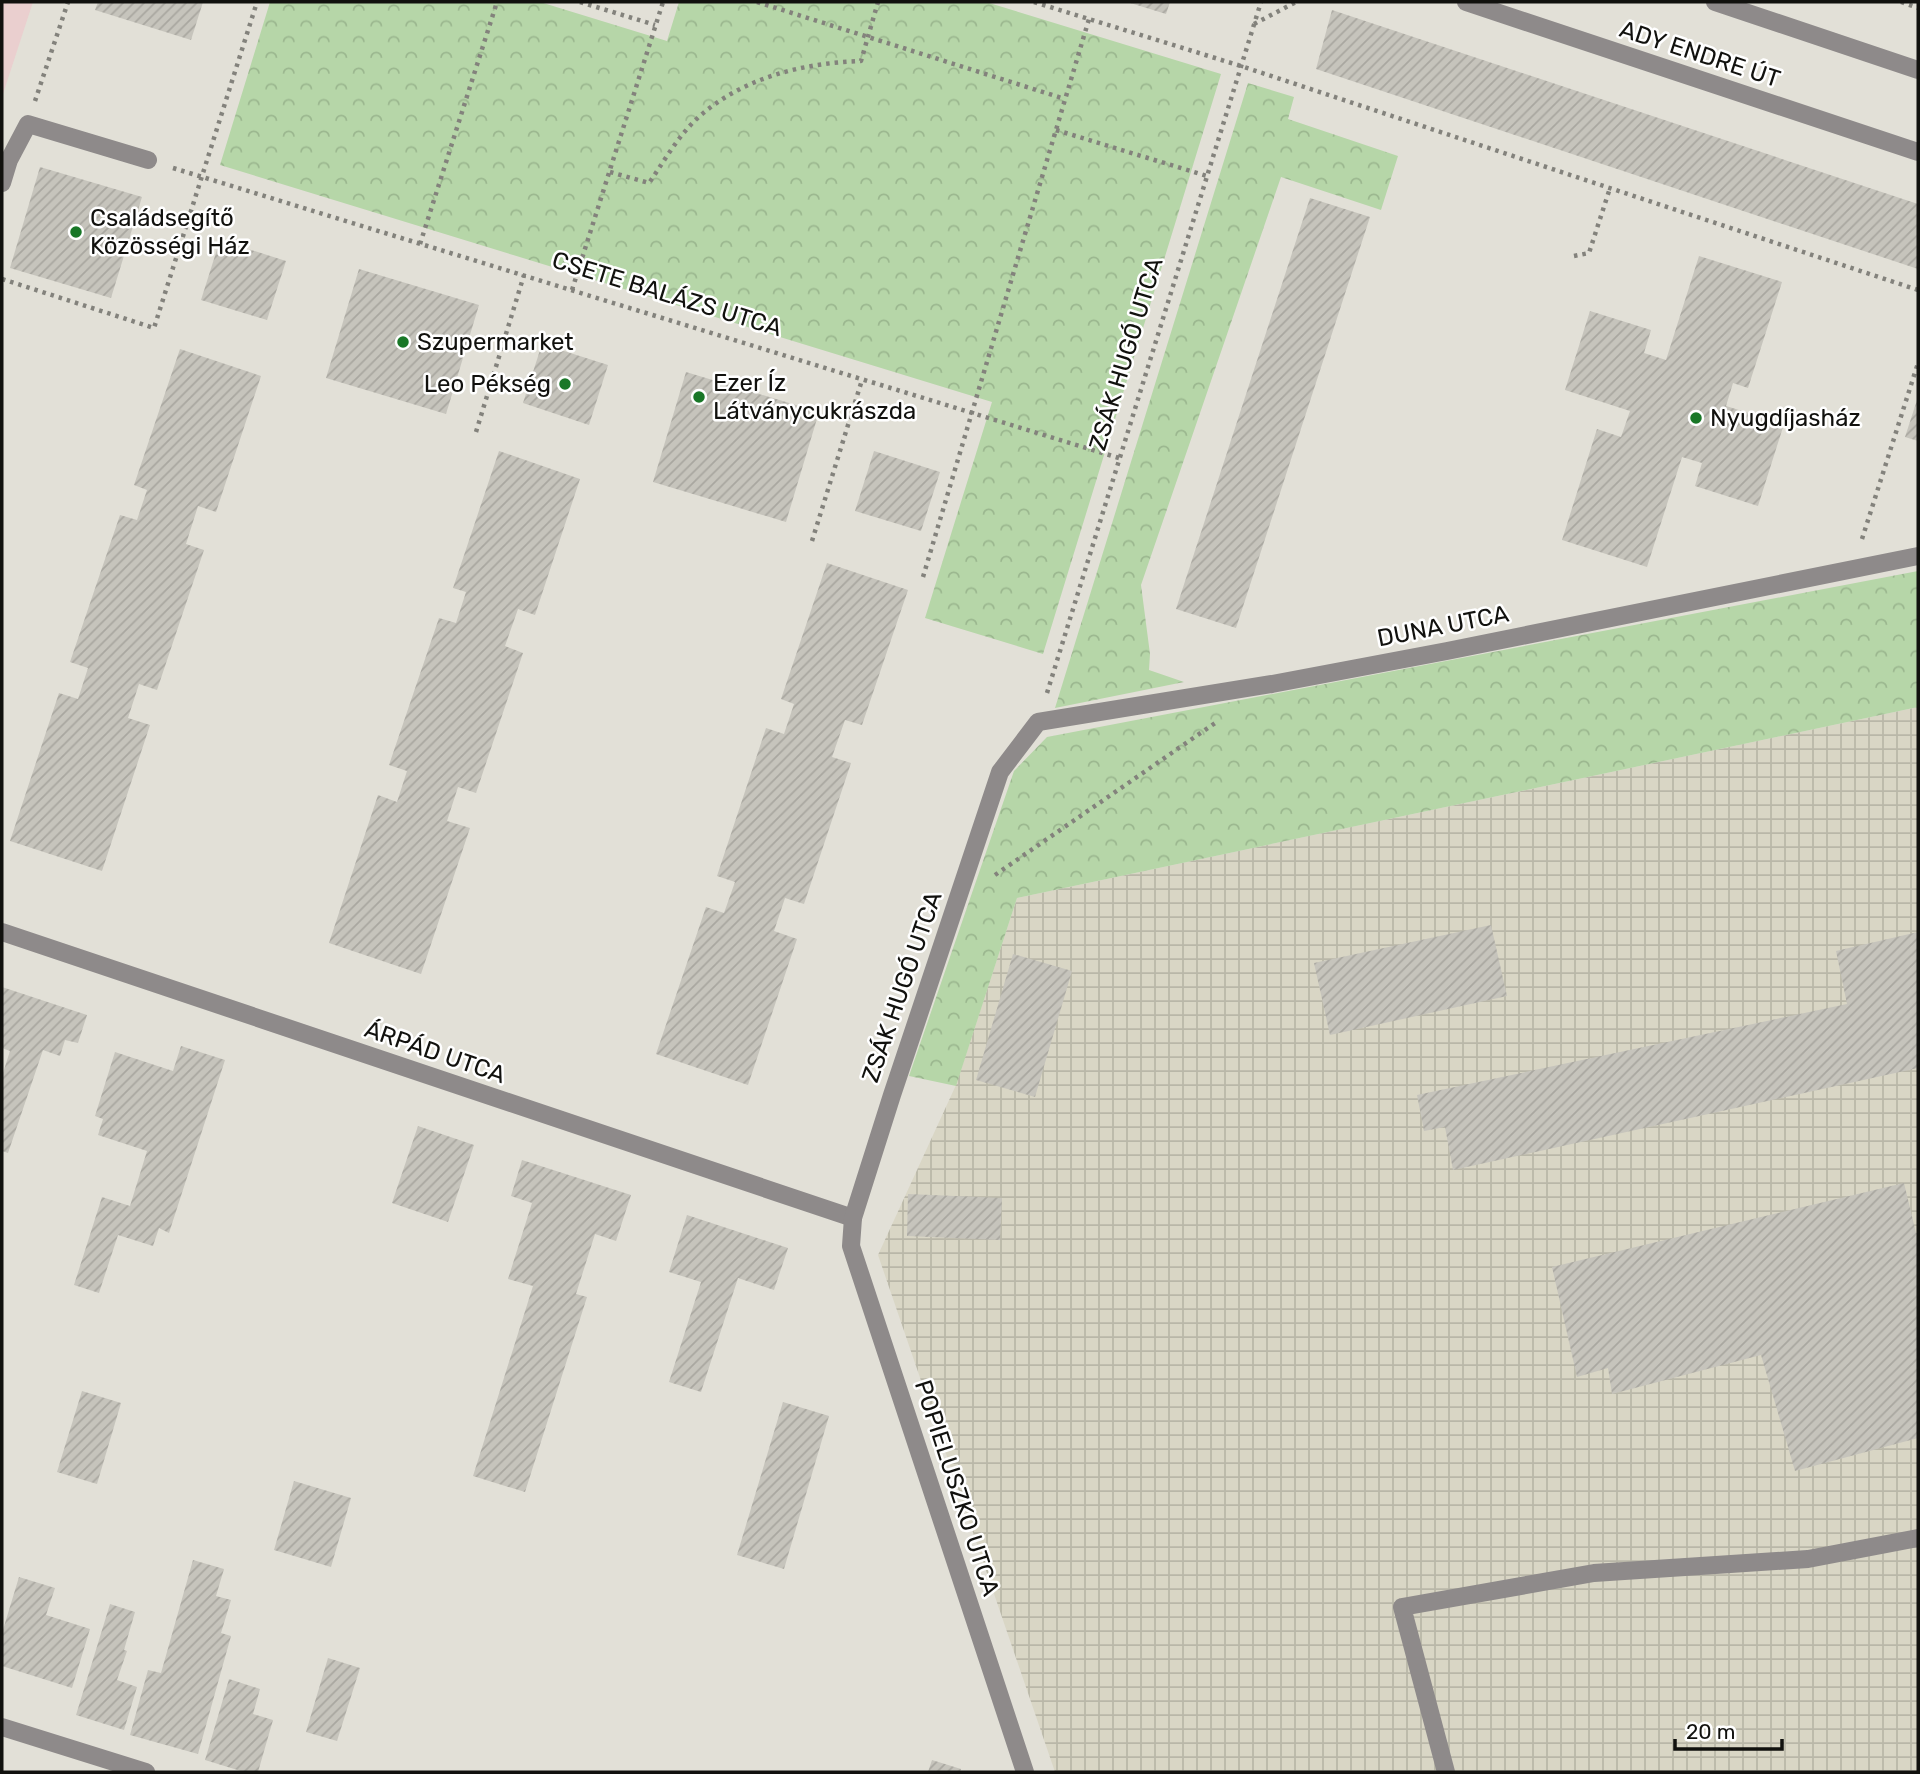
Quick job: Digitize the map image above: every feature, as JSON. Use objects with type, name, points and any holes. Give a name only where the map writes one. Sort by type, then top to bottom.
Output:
[{"type":"street","name":"ADY ENDRE ÚT","points":[[1466,2],[1918,152]]},
{"type":"street","points":[[1715,2],[1918,70]]},
{"type":"street","points":[[2,183],[9,160],[28,124],[148,160]]},
{"type":"street","name":"DUNA UTCA","points":[[1038,722],[1284,681],[1460,648],[1918,556]]},
{"type":"street","name":"ZSÁK HUGÓ UTCA","points":[[853,1218],[1000,772],[1038,722]]},
{"type":"street","name":"ÁRPÁD UTCA","points":[[2,932],[853,1218]]},
{"type":"street","name":"POPIELUSZKO UTCA","points":[[853,1218],[851,1246],[1025,1772]]},
{"type":"street","points":[[1446,1772],[1402,1607],[1594,1573],[1808,1559],[1918,1538]]},
{"type":"street","points":[[2,1727],[146,1772]]},
{"type":"path","points":[[28,124],[68,2]]},
{"type":"path","points":[[2,279],[154,328],[257,2]]},
{"type":"path","points":[[420,244],[497,2]]},
{"type":"path","points":[[580,2],[655,25]]},
{"type":"path","points":[[572,290],[663,2]]},
{"type":"path","points":[[757,2],[1065,99]]},
{"type":"path","points":[[610,172],[649,183],[674,146],[701,116],[732,94],[765,77],[833,62],[861,61],[878,2]]},
{"type":"path","points":[[1034,2],[1241,66],[1918,290]]},
{"type":"path","name":"ZSÁK HUGÓ UTCA","points":[[1038,722],[1261,2]]},
{"type":"path","points":[[1254,24],[1296,2]]},
{"type":"path","points":[[1901,2],[1918,8]]},
{"type":"path","points":[[923,577],[1089,19]]},
{"type":"path","points":[[1055,130],[1206,176]]},
{"type":"path","name":"CSETE BALÁZS UTCA","points":[[201,176],[1119,458]]},
{"type":"path","points":[[1574,256],[1589,253],[1610,188]]},
{"type":"path","points":[[477,432],[524,275]]},
{"type":"path","points":[[1853,569],[1918,363]]},
{"type":"path","points":[[812,541],[862,380]]},
{"type":"path","points":[[957,901],[1227,715]]},
{"type":"shaded area","points":[[2,2],[33,2],[3,94],[2,93]]},
{"type":"shaded area","points":[[1918,707],[1918,1772],[1055,1772],[878,1255],[956,1085],[1017,898]]},
{"type":"green space","points":[[270,2],[540,2],[667,41],[679,2],[986,2],[1221,74],[1043,654],[925,618],[992,402],[220,165]]},
{"type":"green space","points":[[1248,83],[1294,97],[1288,119],[1398,156],[1381,210],[1281,177],[1141,585],[1150,654],[1149,670],[1184,682],[1055,708]]},
{"type":"green space","points":[[1918,571],[1918,707],[1017,898],[956,1086],[909,1076],[1014,771],[1047,737]]},
{"type":"building","points":[[98,2],[203,2],[191,40],[95,10]]},
{"type":"building","points":[[1127,2],[1170,2],[1166,14]]},
{"type":"building","points":[[1332,10],[1918,204],[1918,269],[1316,69]]},
{"type":"building","name":"Családsegítő Közösségi Ház","points":[[40,167],[142,197],[111,298],[10,268]]},
{"type":"building","points":[[1310,198],[1370,217],[1236,628],[1176,609]]},
{"type":"building","points":[[220,240],[286,261],[267,320],[201,300]]},
{"type":"building","name":"Nyugdíjasház","points":[[1699,256],[1782,282],[1748,388],[1733,383],[1726,406],[1784,424],[1758,506],[1695,486],[1702,463],[1682,457],[1647,567],[1562,540],[1597,429],[1621,437],[1630,411],[1565,390],[1590,311],[1651,330],[1644,353],[1666,360]]},
{"type":"building","name":"Szupermarket","points":[[359,269],[479,305],[446,414],[326,378]]},
{"type":"building","name":"Leo Pékség","points":[[542,344],[608,365],[589,425],[523,403]]},
{"type":"building","points":[[180,349],[261,376],[216,512],[198,506],[186,544],[204,550],[157,690],[139,684],[128,718],[150,725],[102,871],[10,841],[59,693],[78,699],[88,668],[70,662],[120,515],[137,520],[147,490],[134,485]]},
{"type":"building","points":[[686,372],[819,412],[786,522],[653,482]]},
{"type":"building","points":[[1918,397],[1918,441],[1905,437]]},
{"type":"building","points":[[499,451],[580,479],[535,615],[518,609],[505,646],[523,653],[476,793],[458,787],[447,821],[470,828],[421,974],[329,943],[378,795],[397,802],[407,771],[389,765],[439,618],[456,623],[466,592],[453,588]]},
{"type":"building","points":[[874,451],[940,472],[921,531],[855,511]]},
{"type":"building","points":[[827,563],[908,590],[862,725],[845,720],[832,757],[851,763],[804,904],[785,898],[774,931],[797,939],[748,1085],[656,1054],[706,907],[724,913],[735,882],[717,876],[766,728],[784,734],[794,704],[781,699]]},
{"type":"building","points":[[1491,925],[1507,996],[1330,1035],[1314,963]]},
{"type":"building","points":[[1918,932],[1918,1068],[1453,1170],[1445,1127],[1424,1131],[1417,1095],[1847,1004],[1836,951]]},
{"type":"building","points":[[1013,954],[1072,971],[1035,1097],[976,1080]]},
{"type":"building","points":[[2,987],[87,1015],[78,1043],[65,1040],[60,1056],[43,1050],[8,1153],[2,1151],[2,1076],[10,1051],[2,1048]]},
{"type":"building","points":[[181,1046],[225,1060],[169,1233],[159,1228],[153,1246],[118,1235],[99,1293],[74,1285],[102,1197],[130,1206],[147,1151],[98,1135],[103,1119],[95,1116],[115,1052],[173,1071]]},
{"type":"building","points":[[418,1126],[474,1145],[448,1222],[392,1203]]},
{"type":"building","points":[[522,1160],[631,1195],[616,1241],[595,1234],[576,1294],[587,1297],[525,1492],[473,1476],[533,1286],[508,1279],[532,1203],[511,1196]]},
{"type":"building","points":[[1904,1183],[1916,1233],[1918,1232],[1918,1438],[1795,1471],[1761,1355],[1612,1394],[1608,1368],[1577,1377],[1552,1267]]},
{"type":"building","points":[[908,1194],[1002,1198],[1000,1240],[907,1236]]},
{"type":"building","points":[[687,1215],[788,1248],[774,1290],[738,1278],[701,1392],[669,1382],[701,1282],[669,1272]]},
{"type":"building","points":[[82,1391],[121,1403],[97,1484],[57,1472]]},
{"type":"building","points":[[783,1402],[829,1416],[784,1569],[737,1555]]},
{"type":"building","points":[[294,1481],[351,1498],[331,1567],[274,1550]]},
{"type":"building","points":[[193,1560],[224,1569],[216,1596],[231,1600],[221,1633],[231,1636],[198,1754],[130,1735],[148,1670],[161,1673]]},
{"type":"building","points":[[19,1577],[55,1588],[46,1615],[90,1629],[72,1688],[2,1666],[2,1633]]},
{"type":"building","points":[[110,1604],[135,1612],[124,1650],[127,1651],[117,1680],[137,1687],[124,1730],[76,1715]]},
{"type":"building","points":[[328,1658],[360,1668],[337,1741],[306,1732]]},
{"type":"building","points":[[229,1679],[260,1689],[253,1714],[273,1720],[258,1772],[244,1772],[205,1760]]},
{"type":"building","points":[[932,1760],[961,1769],[960,1772],[928,1772]]},
{"type":"place","name":"Családsegítő Közösségi Ház","points":[[76,232]]},
{"type":"place","name":"Szupermarket","points":[[403,342]]},
{"type":"place","name":"Leo Pékség","points":[[565,384]]},
{"type":"place","name":"Ezer Íz Látványcukrászda","points":[[699,397]]},
{"type":"place","name":"Nyugdíjasház","points":[[1696,418]]}]
